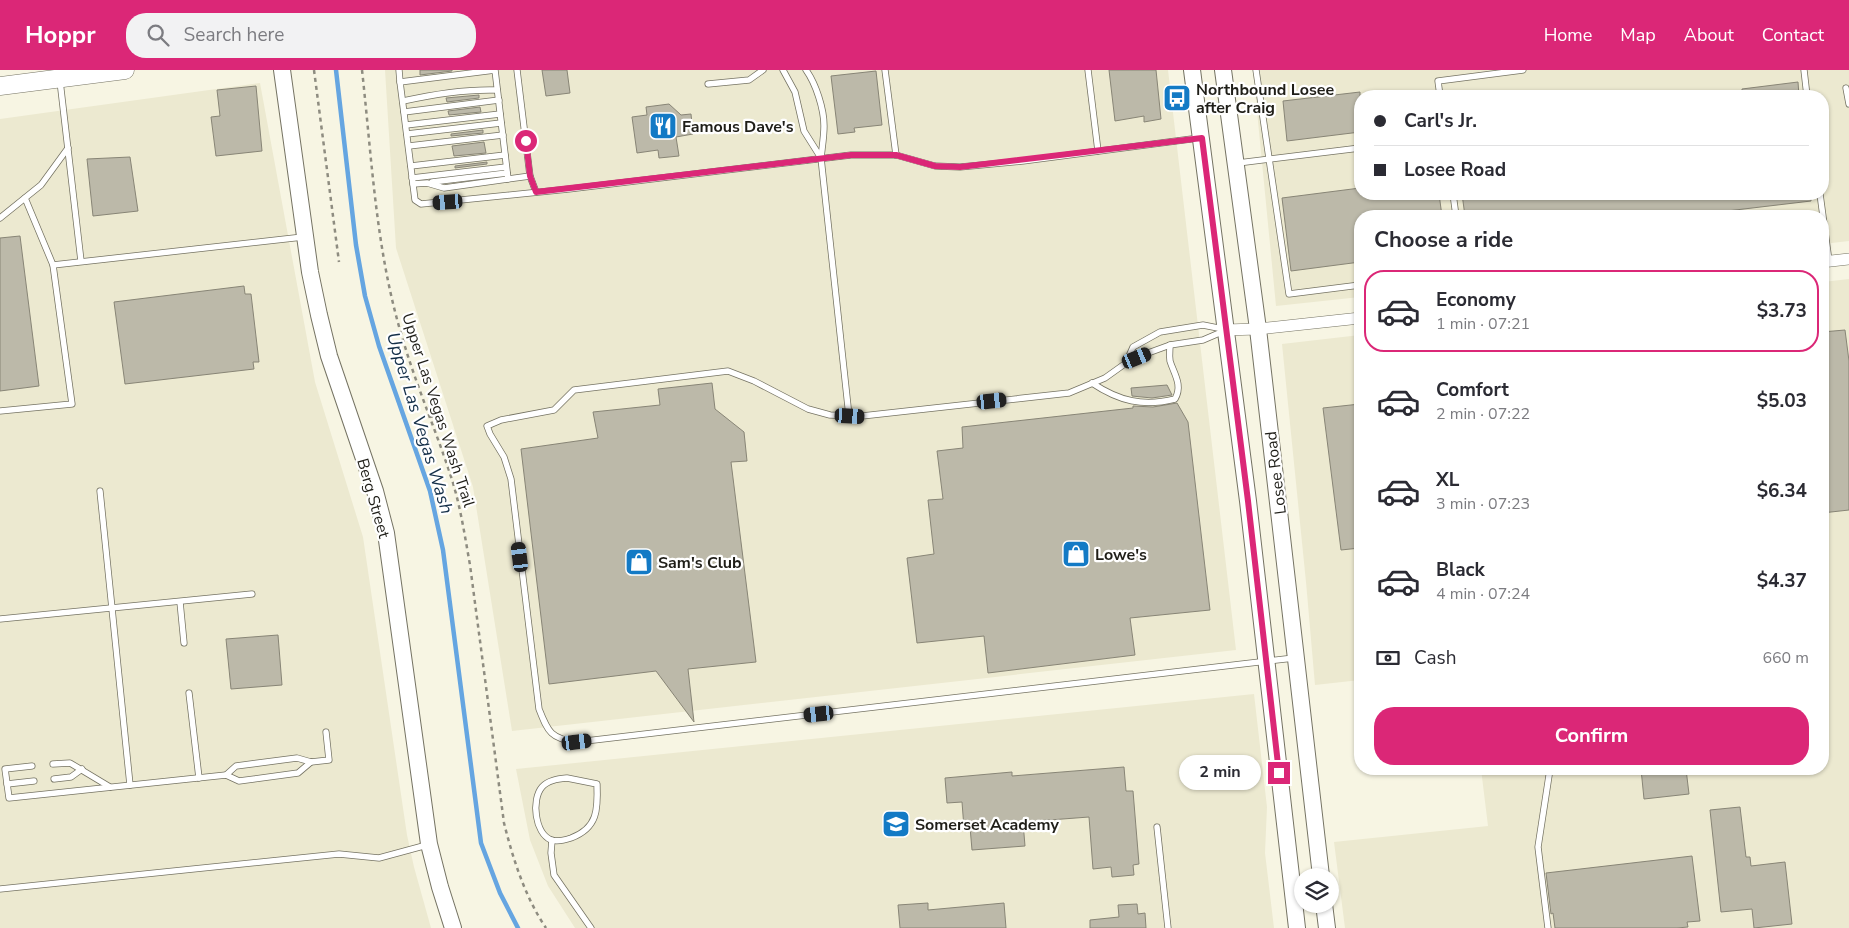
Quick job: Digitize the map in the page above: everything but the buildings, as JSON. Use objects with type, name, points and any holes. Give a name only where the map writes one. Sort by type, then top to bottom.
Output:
[{"type":"main road","points":[[0,86],[125,70]]},
{"type":"main road","name":"Berg Street","points":[[282,70],[310,272],[324,337],[375,490],[386,534],[429,844],[440,888],[453,928]]},
{"type":"main road","name":"Losee Road","points":[[1192,70],[1226,330],[1297,928]]},
{"type":"main road","name":"Losee Road","points":[[1223,70],[1258,329],[1320,868]]},
{"type":"main road","points":[[1325,913],[1327,928]]},
{"type":"street","points":[[1829,262],[1849,259]]},
{"type":"street","points":[[1226,330],[1258,329],[1354,319]]},
{"type":"lane","points":[[400,70],[415,200],[421,204],[851,155],[896,155],[935,166],[960,167],[1202,138]]},
{"type":"lane","points":[[400,82],[495,70],[507,173]]},
{"type":"lane","points":[[517,70],[530,176],[536,192]]},
{"type":"lane","points":[[708,84],[749,80],[763,70]]},
{"type":"lane","points":[[783,70],[795,92],[804,131],[820,158]]},
{"type":"lane","points":[[806,70],[820,102],[824,126],[820,158],[850,416]]},
{"type":"lane","points":[[885,70],[896,155]]},
{"type":"lane","points":[[1088,70],[1098,151]]},
{"type":"lane","points":[[1256,70],[1289,294],[1354,286]]},
{"type":"lane","points":[[1439,90],[1438,81],[1523,70]]},
{"type":"lane","points":[[1804,70],[1806,90]]},
{"type":"lane","points":[[60,79],[81,261]]},
{"type":"lane","points":[[1846,88],[1849,104]]},
{"type":"lane","points":[[403,101],[453,92],[497,89]]},
{"type":"lane","points":[[404,112],[499,100]]},
{"type":"lane","points":[[406,126],[500,114]]},
{"type":"lane","points":[[407,134],[501,123]]},
{"type":"lane","points":[[409,146],[503,135]]},
{"type":"lane","points":[[0,218],[41,184],[68,148]]},
{"type":"lane","points":[[1236,163],[1354,149]]},
{"type":"lane","points":[[411,166],[505,154]]},
{"type":"lane","points":[[413,181],[507,173],[530,176]]},
{"type":"lane","points":[[413,181],[444,188],[507,173]]},
{"type":"lane","points":[[0,411],[72,404],[54,265],[25,198]]},
{"type":"lane","points":[[54,265],[305,237]]},
{"type":"lane","points":[[1126,363],[1133,347],[1160,332],[1203,325],[1226,330]]},
{"type":"lane","points":[[1226,330],[1203,340],[1170,344],[1126,363],[1104,378],[1069,393],[862,416],[830,415],[808,409],[754,381],[728,371],[574,390],[554,410],[501,420],[487,426],[504,458],[511,480],[537,701],[541,715],[550,733],[556,738],[577,742],[1297,658]]},
{"type":"lane","points":[[1092,383],[1106,393],[1126,401],[1151,402],[1175,399],[1178,393],[1178,384],[1170,357],[1170,344]]},
{"type":"lane","points":[[100,491],[130,785]]},
{"type":"lane","points":[[0,619],[252,594]]},
{"type":"lane","points":[[180,602],[184,643]]},
{"type":"lane","points":[[189,693],[199,778]]},
{"type":"lane","points":[[226,775],[236,766],[297,758],[311,762],[329,760],[326,732]]},
{"type":"lane","points":[[53,764],[70,762],[110,787]]},
{"type":"lane","points":[[32,766],[6,769],[9,798],[226,775],[239,780],[298,773],[311,762]]},
{"type":"lane","points":[[54,779],[71,777],[82,769]]},
{"type":"lane","points":[[1548,928],[1538,847],[1549,775]]},
{"type":"lane","points":[[567,778],[597,784],[597,807],[594,819],[586,829],[564,840],[552,840],[542,831],[537,819],[537,796],[542,788],[555,779],[567,778]]},
{"type":"lane","points":[[7,784],[34,781]]},
{"type":"lane","points":[[1157,827],[1168,928]]},
{"type":"lane","points":[[552,840],[551,853],[554,874],[591,928]]},
{"type":"lane","points":[[0,889],[339,854],[379,858],[429,844]]},
{"type":"path","points":[[314,70],[339,262]]},
{"type":"path","name":"Upper Las Vegas Wash Trail","points":[[362,70],[386,272],[403,340],[453,483],[463,523],[504,823],[515,864],[546,928]]},
{"type":"path","points":[[430,417],[438,414]]},
{"type":"shaded area","points":[[385,70],[1168,70],[1236,650],[512,731],[473,487],[396,248]]},
{"type":"shaded area","points":[[1253,70],[1849,70],[1849,241],[1829,243],[1829,210],[1354,210],[1354,298],[1276,306]]},
{"type":"shaded area","points":[[260,83],[315,382],[363,537],[407,835],[431,928],[0,928],[0,119]]},
{"type":"shaded area","points":[[1849,279],[1849,928],[1345,928],[1339,868],[1337,868],[1334,842],[1488,826],[1482,775],[1829,775],[1829,281]]},
{"type":"shaded area","points":[[1354,336],[1354,681],[1315,685],[1282,344]]},
{"type":"shaded area","name":"Somerset Academy","points":[[1254,694],[1267,807],[1265,853],[1274,928],[575,928],[548,886],[530,840],[516,769]]},
{"type":"waterway","name":"Upper Las Vegas Wash","points":[[336,70],[356,245],[365,296],[379,346],[430,491],[443,550],[481,843],[500,893],[518,928]]},
{"type":"place","name":"Northbound Losee after Craig","points":[[1177,98]]},
{"type":"place","name":"Famous Dave's","points":[[663,126]]},
{"type":"place","name":"Lowe's","points":[[1076,554]]},
{"type":"place","name":"Sam's Club","points":[[639,562]]},
{"type":"place","name":"Somerset Academy","points":[[896,824]]},
{"type":"route","points":[[526,141],[530,176],[536,192],[851,155],[896,155],[935,166],[960,167],[1023,161],[1202,138],[1248,501],[1279,773]]}]
